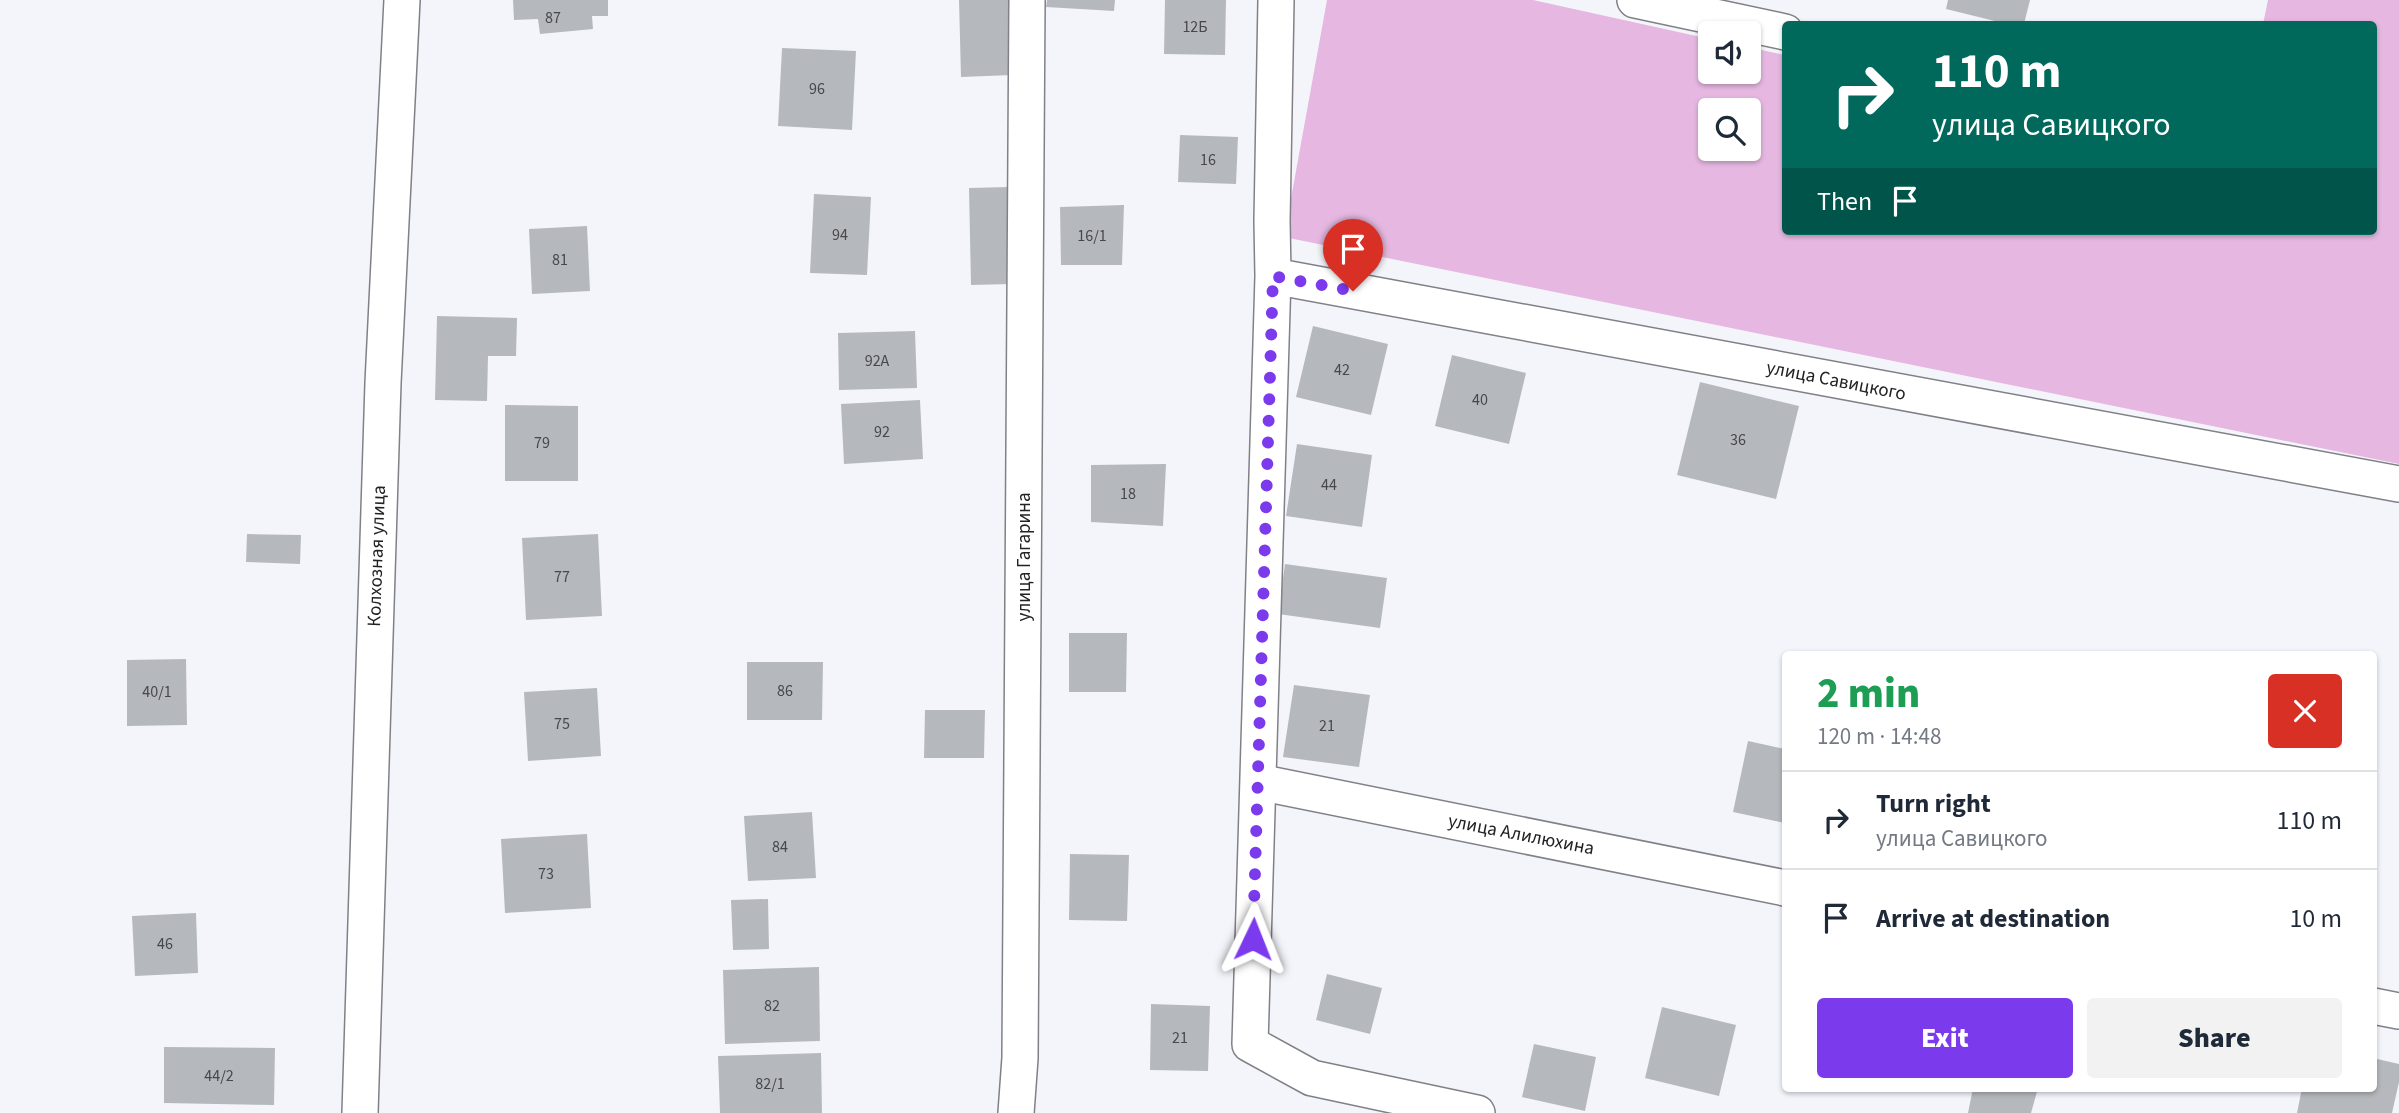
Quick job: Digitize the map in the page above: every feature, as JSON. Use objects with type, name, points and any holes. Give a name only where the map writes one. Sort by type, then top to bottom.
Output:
[{"type":"street","name":"Колхозная улица","points":[[360,1113],[383,383],[401,0]]},
{"type":"street","name":"улица Гагарина","points":[[1016,1113],[1020,1031],[1027,0]]},
{"type":"street","points":[[1276,0],[1273,276],[1250,1044],[1312,1078],[1477,1113]]},
{"type":"street","points":[[1635,0],[1782,31]]},
{"type":"street","name":"улица Савицкого","points":[[1273,276],[2399,484]]},
{"type":"street","name":"улица Алилюхина","points":[[1258,782],[1782,887]]},
{"type":"street","points":[[2377,1007],[2399,1011]]},
{"type":"shaded area","points":[[1327,0],[1533,0],[1698,36],[1698,84],[1761,84],[1761,50],[1782,54],[1782,235],[2377,235],[2377,21],[2264,21],[2268,0],[2399,0],[2399,464],[1284,237]]},
{"type":"building","points":[[513,0],[608,0],[608,16],[592,16],[593,29],[540,34],[538,19],[514,20]]},
{"type":"building","points":[[959,0],[1009,0],[1012,75],[961,77]]},
{"type":"building","points":[[1047,0],[1115,0],[1114,11],[1046,7]]},
{"type":"building","points":[[1165,0],[1226,0],[1225,55],[1164,54]]},
{"type":"building","points":[[1948,0],[2030,0],[2025,21],[1995,21],[1946,9]]},
{"type":"building","points":[[782,48],[856,51],[852,130],[778,126]]},
{"type":"building","points":[[1180,135],[1238,137],[1236,184],[1178,182]]},
{"type":"building","points":[[1009,187],[1011,284],[971,285],[969,188]]},
{"type":"building","points":[[814,194],[871,197],[867,275],[810,273]]},
{"type":"building","points":[[1124,205],[1122,265],[1061,265],[1060,207]]},
{"type":"building","points":[[587,226],[590,291],[532,294],[529,229]]},
{"type":"building","points":[[437,316],[517,318],[516,356],[488,356],[487,401],[435,400]]},
{"type":"building","points":[[1313,326],[1388,344],[1371,415],[1296,397]]},
{"type":"building","points":[[915,331],[917,388],[839,390],[838,333]]},
{"type":"building","points":[[1452,355],[1526,373],[1509,444],[1435,426]]},
{"type":"building","points":[[1700,382],[1799,406],[1776,499],[1677,475]]},
{"type":"building","points":[[920,400],[923,459],[844,464],[841,404]]},
{"type":"building","points":[[505,405],[578,406],[578,481],[505,481]]},
{"type":"building","points":[[1297,444],[1372,455],[1362,527],[1286,516]]},
{"type":"building","points":[[1166,464],[1163,526],[1091,522],[1091,465]]},
{"type":"building","points":[[247,534],[301,535],[300,564],[246,562]]},
{"type":"building","points":[[598,534],[602,616],[526,620],[522,538]]},
{"type":"building","points":[[1285,564],[1387,578],[1380,628],[1278,614]]},
{"type":"building","points":[[1069,633],[1127,633],[1126,692],[1069,692]]},
{"type":"building","points":[[186,659],[187,725],[127,726],[127,660]]},
{"type":"building","points":[[747,662],[823,662],[822,720],[747,720]]},
{"type":"building","points":[[1294,685],[1370,695],[1359,767],[1283,757]]},
{"type":"building","points":[[597,688],[601,756],[528,761],[524,692]]},
{"type":"building","points":[[925,710],[985,710],[984,758],[924,758]]},
{"type":"building","points":[[1748,741],[1782,748],[1782,822],[1733,812]]},
{"type":"building","points":[[812,812],[816,878],[748,881],[744,816]]},
{"type":"building","points":[[587,834],[591,908],[505,913],[501,839]]},
{"type":"building","points":[[1070,854],[1129,855],[1127,921],[1069,920]]},
{"type":"building","points":[[768,899],[769,949],[733,950],[731,900]]},
{"type":"building","points":[[196,913],[198,973],[135,976],[132,916]]},
{"type":"building","points":[[819,967],[820,1041],[725,1044],[723,970]]},
{"type":"building","points":[[1327,974],[1382,988],[1370,1034],[1316,1020]]},
{"type":"building","points":[[1151,1004],[1210,1006],[1208,1071],[1150,1070]]},
{"type":"building","points":[[1662,1007],[1736,1025],[1719,1096],[1645,1078]]},
{"type":"building","points":[[1534,1044],[1596,1057],[1585,1111],[1522,1097]]},
{"type":"building","points":[[164,1047],[275,1048],[274,1105],[164,1103]]},
{"type":"building","points":[[821,1053],[822,1113],[720,1113],[718,1056]]},
{"type":"building","points":[[2377,1059],[2399,1064],[2399,1082],[2392,1113],[2297,1113],[2301,1092],[2377,1092]]},
{"type":"building","points":[[1972,1092],[2037,1092],[2031,1113],[1968,1113]]},
{"type":"route","points":[[1253,939],[1273,276],[1353,291]]}]
